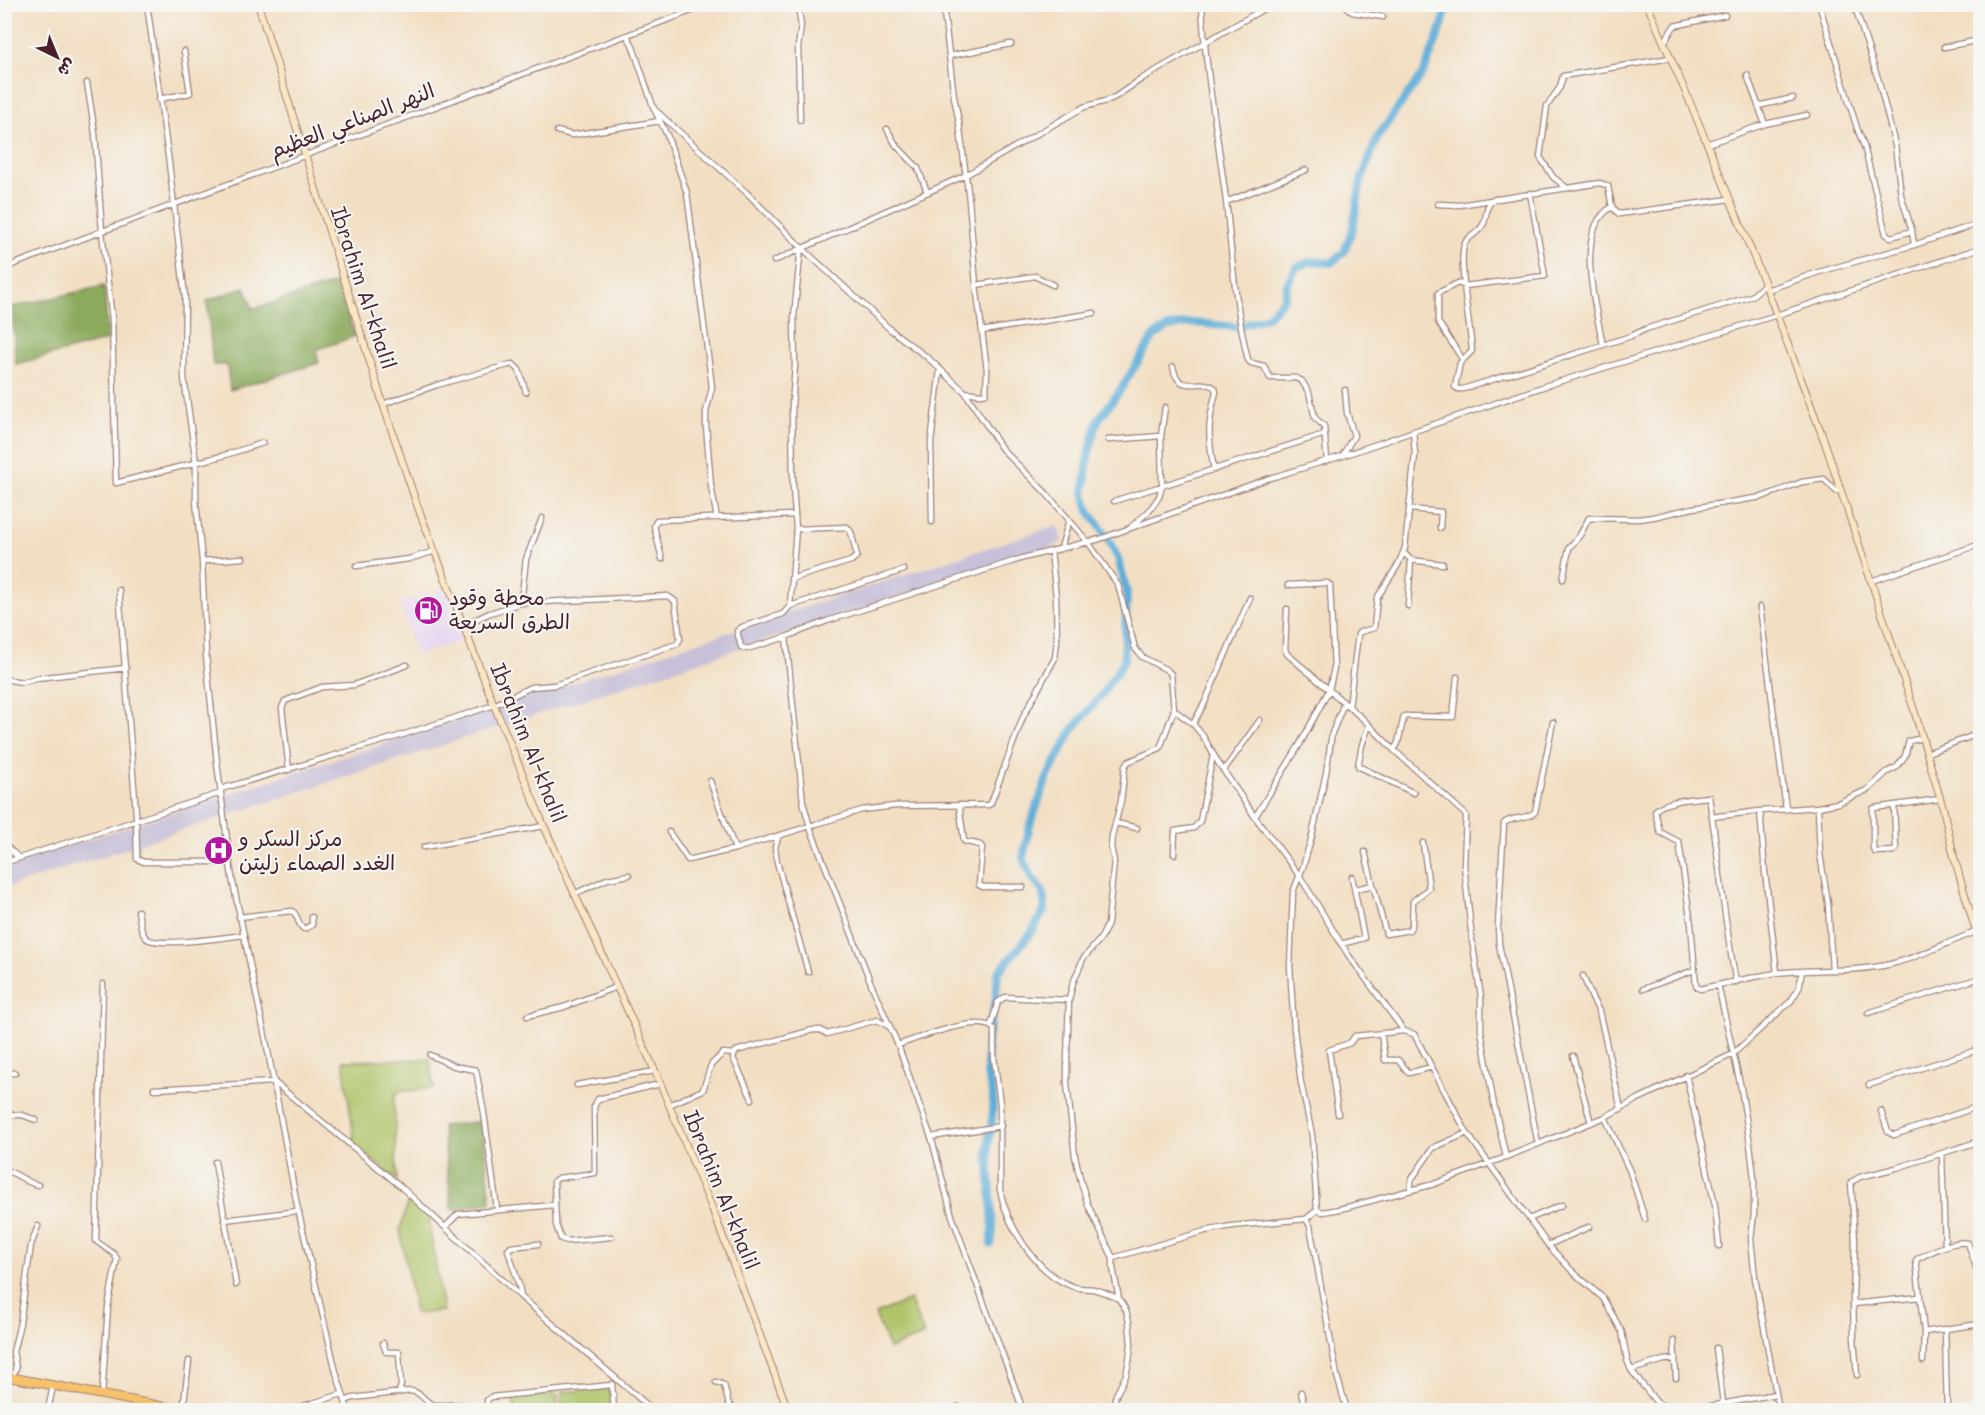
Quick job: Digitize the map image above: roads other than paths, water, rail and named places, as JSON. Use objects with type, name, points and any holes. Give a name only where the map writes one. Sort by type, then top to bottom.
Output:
[{"type":"highway","points":[[8,1377],[102,1395],[141,1406],[182,1410]]},
{"type":"street","points":[[147,4],[186,306],[184,378],[196,463],[196,501],[202,561],[206,655],[230,862],[298,1211],[342,1394],[348,1410]]},
{"type":"street","name":"Ibrahim Al-khalil","points":[[258,4],[304,156],[417,505],[494,705],[544,826],[655,1071],[712,1208],[788,1410]]},
{"type":"street","name":"النهر الصناعي العظيم","points":[[6,267],[710,4]]},
{"type":"street","points":[[798,4],[801,26],[798,47],[800,120]]},
{"type":"street","points":[[943,4],[966,175],[988,390],[983,394],[965,392]]},
{"type":"street","points":[[1202,4],[1204,44],[1226,202],[1236,302],[1248,360],[1264,366],[1270,378],[1296,378],[1302,381],[1310,393],[1314,416],[1324,426],[1328,461]]},
{"type":"street","points":[[774,261],[966,175],[1084,107],[1106,102],[1115,97],[1143,78],[1272,4]]},
{"type":"street","points":[[1347,4],[1348,9],[1352,12],[1383,17]]},
{"type":"street","points":[[1647,4],[1766,287],[1841,490],[1923,738],[1980,946]]},
{"type":"street","points":[[1820,4],[1864,146],[1886,234],[1891,237],[1912,231]]},
{"type":"street","points":[[1854,4],[1879,82],[1895,145],[1901,195],[1914,245]]},
{"type":"street","points":[[1664,43],[1674,26],[1725,15]]},
{"type":"street","points":[[627,36],[682,175],[692,215],[711,378],[711,396],[706,412],[706,425],[711,486],[717,518]]},
{"type":"street","points":[[1944,47],[1980,40]]},
{"type":"street","points":[[949,56],[1011,44]]},
{"type":"street","points":[[159,99],[190,93],[184,51]]},
{"type":"street","points":[[1567,188],[1553,177],[1540,157],[1548,106],[1560,87],[1563,76],[1670,58]]},
{"type":"street","points":[[1747,75],[1765,124]]},
{"type":"street","points":[[87,83],[95,133],[113,341],[116,483],[263,443]]},
{"type":"street","points":[[1758,106],[1793,98]]},
{"type":"street","points":[[654,109],[747,193],[801,248],[891,330],[965,392],[1002,449],[1034,480],[1088,542],[1118,585],[1138,654],[1167,670],[1170,674],[1174,710],[1160,748],[1128,762],[1125,766],[1124,784],[1111,847],[1114,861],[1108,924],[1101,938],[1083,958],[1069,1000],[1067,1084],[1075,1156],[1088,1205],[1113,1258],[1119,1299],[1126,1310],[1131,1344],[1126,1375],[1116,1395],[1112,1410]]},
{"type":"street","points":[[1707,144],[1765,124],[1807,115]]},
{"type":"street","points":[[557,131],[572,135],[660,121]]},
{"type":"street","points":[[886,129],[896,145],[918,168],[927,192]]},
{"type":"street","points":[[1226,202],[1306,170]]},
{"type":"street","points":[[1438,204],[1459,205],[1604,183],[1609,188],[1612,207],[1616,213],[1622,214],[1730,199]]},
{"type":"street","points":[[1463,360],[1438,322],[1438,293],[1458,283],[1465,286],[1545,276],[1530,193]]},
{"type":"street","points":[[1495,199],[1486,207],[1484,222],[1478,232],[1465,242],[1463,260],[1472,351],[1459,365],[1454,384],[1458,389],[1742,300],[1766,287],[1914,245],[1980,223]]},
{"type":"street","points":[[1603,345],[1592,279],[1590,245],[1598,220],[1605,211],[1612,207]]},
{"type":"street","points":[[4,241],[6,267]]},
{"type":"street","points":[[790,606],[796,530],[792,406],[795,366],[794,317],[801,248]]},
{"type":"street","points":[[904,570],[790,606],[783,614],[742,627],[736,631],[741,647],[747,649],[1023,558],[1129,529],[1267,478],[1328,461],[1548,385],[1777,315],[1980,248]]},
{"type":"street","points":[[976,285],[1035,276],[1053,285]]},
{"type":"street","points":[[982,331],[1094,313]]},
{"type":"street","points":[[383,404],[437,385],[513,364],[519,370],[526,392]]},
{"type":"street","points":[[1173,367],[1176,377],[1182,382],[1193,385],[1211,384],[1215,388],[1209,421],[1209,444],[1214,470]]},
{"type":"street","points":[[932,522],[931,442],[940,370]]},
{"type":"street","points":[[1342,456],[1354,435],[1347,413],[1345,390]]},
{"type":"street","points":[[1129,529],[1154,505],[1162,486],[1161,436],[1165,407]]},
{"type":"street","points":[[1317,1210],[1312,1135],[1296,1047],[1291,987],[1293,892],[1312,836],[1332,733],[1347,705],[1358,634],[1374,628],[1378,595],[1404,553],[1415,454],[1413,431]]},
{"type":"street","points":[[1114,501],[1325,434]]},
{"type":"street","points":[[1108,440],[1161,436]]},
{"type":"street","points":[[1563,579],[1569,548],[1580,535],[1589,518],[1653,517],[1762,497],[1813,479],[1824,478],[1836,490],[1841,490]]},
{"type":"street","points":[[1409,509],[1441,512],[1440,528]]},
{"type":"street","points":[[662,559],[655,522],[657,520],[795,515]]},
{"type":"street","points":[[522,603],[526,559],[542,518]]},
{"type":"street","points":[[1061,548],[1069,520]]},
{"type":"street","points":[[791,579],[851,561],[857,556],[851,532],[847,527],[796,530]]},
{"type":"street","points":[[1871,581],[1975,546]]},
{"type":"street","points":[[356,566],[409,559],[435,551]]},
{"type":"street","points":[[669,832],[688,860],[735,849],[862,810],[894,806],[989,805],[1023,717],[1055,658],[1056,597],[1051,551]]},
{"type":"street","points":[[1404,553],[1411,560],[1443,564]]},
{"type":"street","points":[[202,561],[243,558]]},
{"type":"street","points":[[1408,606],[1411,560]]},
{"type":"street","points":[[1255,817],[1300,744],[1329,690],[1334,668],[1330,585],[1327,583],[1288,585]]},
{"type":"street","points":[[119,590],[136,819],[136,854],[139,862],[230,862]]},
{"type":"street","points":[[4,863],[221,791],[494,705],[531,687],[555,685],[627,662],[677,644],[680,639],[675,601],[668,596],[522,603],[490,613],[464,625]]},
{"type":"street","points":[[1192,724],[1205,702],[1250,598]]},
{"type":"street","points":[[1760,607],[1786,809]]},
{"type":"street","points":[[1287,609],[1286,652],[1466,815],[1464,865],[1481,997],[1481,1030],[1506,1157]]},
{"type":"street","points":[[786,637],[803,802],[810,827],[872,986],[898,1045],[931,1137],[952,1216],[1023,1410]]},
{"type":"street","points":[[289,770],[282,708],[285,701],[322,687],[354,685],[407,665]]},
{"type":"street","points":[[4,679],[22,682],[36,678],[126,669]]},
{"type":"street","points":[[1394,750],[1398,743],[1404,716],[1452,717],[1457,677]]},
{"type":"street","points":[[1174,710],[1203,736],[1213,755],[1255,817],[1299,875],[1341,944],[1404,1031]]},
{"type":"street","points":[[1224,770],[1260,720]]},
{"type":"street","points":[[1538,1144],[1501,959],[1498,927],[1504,823],[1534,813],[1553,722]]},
{"type":"street","points":[[1369,725],[1358,766],[1414,794]]},
{"type":"street","points":[[1927,753],[1980,733]]},
{"type":"street","points":[[1712,817],[1838,803],[1869,789],[1887,772],[1900,764],[1909,741],[1923,738]]},
{"type":"street","points":[[1174,854],[1175,831],[1194,828],[1200,821],[1213,755]]},
{"type":"street","points":[[710,780],[735,849]]},
{"type":"street","points":[[1736,982],[1709,797],[1684,800],[1659,807],[1655,811],[1660,832],[1679,842],[1691,924],[1697,988],[1700,989],[1736,982],[1777,973],[1866,968],[1889,964],[1912,958],[1977,932]]},
{"type":"street","points":[[1894,805],[1896,849],[1875,852],[1872,810],[1874,808],[1894,805],[1940,799]]},
{"type":"street","points":[[959,805],[964,841],[980,845],[982,848],[979,885],[983,887],[1023,886]]},
{"type":"street","points":[[1818,807],[1820,854],[1828,903],[1832,970]]},
{"type":"street","points":[[1760,811],[1777,973]]},
{"type":"street","points":[[1116,822],[1137,828]]},
{"type":"street","points":[[424,847],[544,826]]},
{"type":"street","points":[[779,835],[775,847],[777,862],[808,972]]},
{"type":"street","points":[[1365,852],[1386,934],[1409,930],[1412,925],[1413,901],[1429,888],[1423,843]]},
{"type":"street","points":[[4,844],[19,858]]},
{"type":"street","points":[[574,894],[607,879],[630,875]]},
{"type":"street","points":[[1341,944],[1364,938],[1352,877]]},
{"type":"street","points":[[1356,889],[1373,885]]},
{"type":"street","points":[[138,911],[144,936],[151,941],[201,940],[243,934]]},
{"type":"street","points":[[240,917],[292,911],[304,929],[313,924],[312,917]]},
{"type":"street","points":[[1643,989],[1694,970]]},
{"type":"street","points":[[1317,1210],[1326,1212],[1449,1179],[1605,1117],[1638,1098],[1733,1054],[1791,1001],[1799,988],[1802,971]]},
{"type":"street","points":[[1583,976],[1599,1011],[1621,1109]]},
{"type":"street","points":[[1868,1013],[1980,978]]},
{"type":"street","points":[[102,1395],[108,1307],[117,1262],[114,1254],[96,1241],[103,984]]},
{"type":"street","points":[[1718,985],[1741,1088],[1754,1178],[1751,1239],[1755,1278],[1779,1410]]},
{"type":"street","points":[[527,1016],[564,1007],[616,987]]},
{"type":"street","points":[[1069,1000],[1005,997],[998,1002],[991,1025],[1000,1126],[1000,1190],[1008,1216],[1022,1243],[1046,1269],[1070,1285],[1094,1289],[1119,1299]]},
{"type":"street","points":[[669,1105],[703,1090],[711,1065],[723,1053],[734,1054],[736,1051],[813,1030],[821,1030],[827,1034],[877,1020],[890,1026]]},
{"type":"street","points":[[898,1045],[962,1026],[991,1025]]},
{"type":"street","points":[[1338,1114],[1329,1050],[1350,1043],[1354,1036],[1404,1031],[1413,1034],[1467,1133],[1548,1245],[1572,1271],[1597,1292],[1609,1307],[1622,1332],[1631,1370],[1664,1410],[1672,1410]]},
{"type":"street","points":[[1381,1033],[1385,1060],[1398,1060],[1409,1073],[1432,1067]]},
{"type":"street","points":[[1869,1085],[1980,1049]]},
{"type":"street","points":[[734,1054],[733,1058],[752,1099]]},
{"type":"street","points":[[430,1055],[454,1066],[476,1070],[497,1209]]},
{"type":"street","points":[[1573,1056],[1591,1123]]},
{"type":"street","points":[[577,1085],[655,1071]]},
{"type":"street","points":[[4,1073],[15,1073]]},
{"type":"street","points":[[1686,1075],[1715,1205],[1719,1246]]},
{"type":"street","points":[[154,1089],[274,1082],[346,1140],[445,1227],[613,1382],[652,1410]]},
{"type":"street","points":[[611,1237],[564,1240],[558,1233],[554,1205],[554,1179],[594,1174],[596,1171],[594,1107],[596,1101],[609,1095],[660,1084]]},
{"type":"street","points":[[1881,1111],[1888,1132],[1894,1135],[1980,1106]]},
{"type":"street","points":[[4,1114],[22,1115],[36,1120]]},
{"type":"street","points":[[1605,1117],[1630,1172],[1645,1219]]},
{"type":"street","points":[[931,1137],[1000,1126]]},
{"type":"street","points":[[1412,1189],[1411,1180],[1433,1149],[1467,1133]]},
{"type":"street","points":[[1857,1375],[1853,1304],[1855,1241],[1851,1182],[1860,1177],[1980,1141]]},
{"type":"street","points":[[1942,1154],[1945,1247]]},
{"type":"street","points":[[215,1162],[236,1285]]},
{"type":"street","points":[[4,1170],[16,1173],[31,1184],[38,1185]]},
{"type":"street","points":[[445,1227],[458,1214],[554,1205]]},
{"type":"street","points":[[1529,1219],[1562,1205]]},
{"type":"street","points":[[1113,1258],[1205,1231],[1306,1219],[1317,1210]]},
{"type":"street","points":[[224,1220],[298,1211]]},
{"type":"street","points":[[1306,1219],[1310,1226],[1337,1376],[1347,1410]]},
{"type":"street","points":[[8,1377],[16,1368],[14,1352],[31,1245],[38,1226]]},
{"type":"street","points":[[1548,1245],[1589,1227]]},
{"type":"street","points":[[1923,1361],[1924,1332],[1916,1262],[1920,1257],[1945,1247],[1963,1242],[1968,1243],[1980,1280]]},
{"type":"street","points":[[521,1298],[508,1250],[511,1247],[538,1244]]},
{"type":"street","points":[[1853,1304],[1920,1297]]},
{"type":"street","points":[[1924,1332],[1980,1324]]},
{"type":"street","points":[[1945,1329],[1947,1410]]},
{"type":"street","points":[[1674,1341],[1676,1378]]},
{"type":"street","points":[[383,1343],[386,1352],[399,1352],[399,1392]]},
{"type":"street","points":[[1716,1348],[1723,1403]]},
{"type":"street","points":[[1631,1370],[1675,1359]]},
{"type":"street","points":[[182,1410],[189,1361]]},
{"type":"street","points":[[488,1410],[487,1400],[491,1397],[613,1382]]},
{"type":"street","points":[[613,1382],[614,1410]]},
{"type":"street","points":[[716,1382],[724,1385],[729,1405],[735,1410]]},
{"type":"street","points":[[48,1410],[52,1386]]},
{"type":"street","points":[[345,1401],[353,1398],[417,1391],[431,1403],[463,1405],[472,1410]]},
{"type":"street","points":[[1301,1392],[1305,1410]]},
{"type":"street","points":[[290,1410],[342,1394]]},
{"type":"street","points":[[1693,1410],[1776,1394]]},
{"type":"street","points":[[742,1410],[769,1410]]},
{"type":"waterway","points":[[991,1244],[993,1229],[988,1148],[993,1095],[987,1074],[987,1041],[996,997],[998,973],[1032,932],[1045,909],[1043,892],[1031,876],[1023,858],[1030,825],[1047,778],[1073,729],[1101,696],[1124,661],[1127,592],[1118,558],[1089,511],[1084,492],[1088,456],[1098,420],[1119,392],[1154,336],[1169,327],[1192,323],[1237,327],[1267,317],[1284,299],[1288,282],[1297,267],[1312,261],[1331,263],[1344,252],[1353,227],[1361,181],[1378,136],[1424,72],[1448,4]]},
{"type":"place","name":"محطة وقود الطرق السريعة","points":[[428,610]]},
{"type":"place","name":"مركز السكر و الغدد الصماء زليتن","points":[[218,851]]}]
